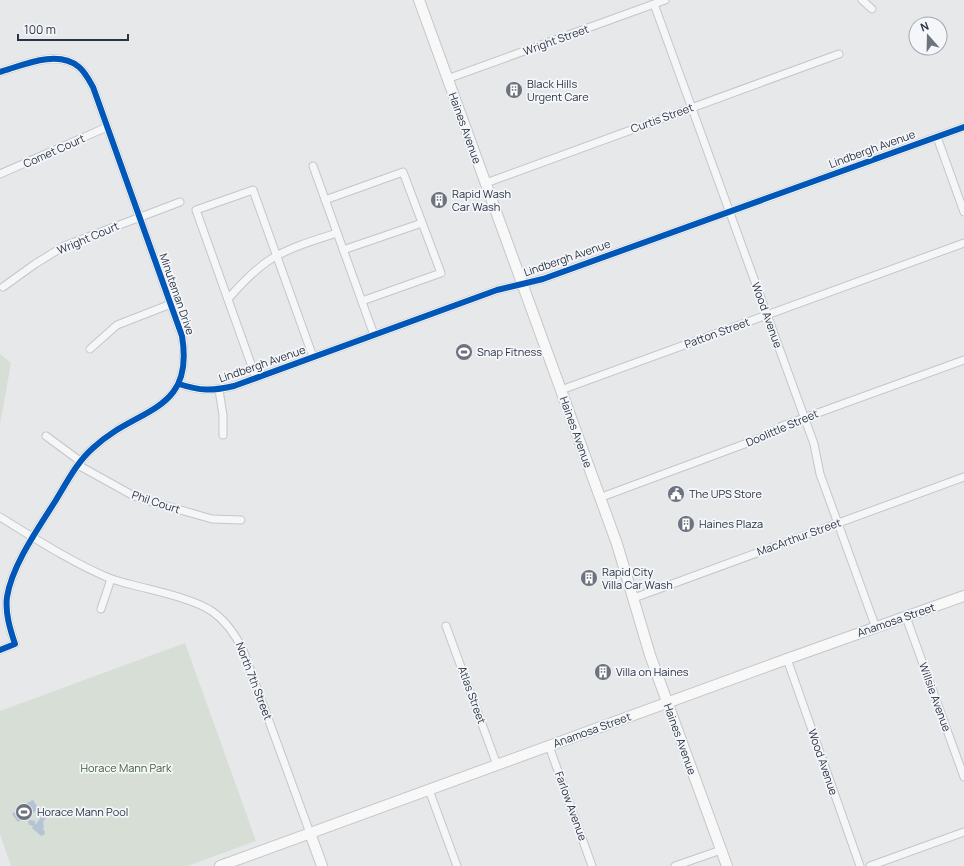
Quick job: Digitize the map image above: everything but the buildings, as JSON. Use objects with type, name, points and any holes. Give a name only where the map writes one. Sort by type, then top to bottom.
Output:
[{"type":"main road","name":"Haines Avenue","points":[[419,0],[619,551],[648,649],[727,866]]},
{"type":"main road","name":"Anamosa Street","points":[[220,866],[964,596]]},
{"type":"main road","name":"North 7th Street","points":[[310,833],[322,866]]},
{"type":"street","name":"Wright Street","points":[[447,79],[665,0]]},
{"type":"street","points":[[862,0],[872,9]]},
{"type":"street","name":"Wood Avenue","points":[[654,4],[814,444],[820,474],[876,628]]},
{"type":"street","name":"Curtis Street","points":[[486,183],[839,54]]},
{"type":"street","name":"Minuteman Drive","points":[[0,72],[40,60],[53,58],[72,62],[79,67],[91,84],[171,304],[182,336],[185,351],[179,384],[171,396],[161,405],[105,437],[92,448],[79,463],[33,537],[13,577],[7,599],[8,625],[14,644],[0,650]]},
{"type":"street","name":"Comet Court","points":[[0,174],[107,127]]},
{"type":"street","name":"Lindbergh Avenue","points":[[179,384],[204,390],[219,390],[234,386],[497,290],[544,279],[964,127]]},
{"type":"street","points":[[937,136],[964,212]]},
{"type":"street","points":[[313,166],[374,335]]},
{"type":"street","points":[[325,200],[403,172],[441,273],[362,301]]},
{"type":"street","points":[[256,378],[196,210],[253,190],[313,358]]},
{"type":"street","name":"Wright Court","points":[[3,287],[35,264],[64,246],[180,202]]},
{"type":"street","points":[[343,250],[422,223]]},
{"type":"street","points":[[228,299],[255,270],[277,256],[306,243],[337,232]]},
{"type":"street","name":"Patton Street","points":[[561,390],[964,243]]},
{"type":"street","points":[[90,349],[117,325],[171,304]]},
{"type":"street","name":"Doolittle Street","points":[[599,498],[758,440],[773,430],[804,417],[964,360]]},
{"type":"street","points":[[219,390],[224,415],[223,435]]},
{"type":"street","name":"Phil Court","points":[[46,436],[79,463],[132,495],[212,519],[241,520]]},
{"type":"street","name":"MacArthur Street","points":[[634,598],[964,477]]},
{"type":"street","name":"North 7th Street","points":[[0,517],[74,561],[111,579],[191,602],[202,606],[221,619],[236,636],[243,650],[310,833]]},
{"type":"street","points":[[101,609],[111,579]]},
{"type":"street","name":"Willsie Avenue","points":[[906,617],[964,777]]},
{"type":"street","name":"Atlas Street","points":[[446,626],[497,765]]},
{"type":"street","name":"Wood Avenue","points":[[787,659],[860,866]]},
{"type":"street","name":"Farlow Avenue","points":[[549,746],[592,866]]},
{"type":"street","points":[[429,790],[457,866]]},
{"type":"street","points":[[870,866],[964,832]]},
{"type":"street","points":[[675,866],[721,850]]},
{"type":"green space","points":[[0,354],[11,363],[0,424]]},
{"type":"green space","name":"Horace Mann Park","points":[[185,643],[256,841],[187,866],[11,866],[0,834],[0,711]]},
{"type":"water","name":"Horace Mann Pool","points":[[33,800],[39,809],[18,822],[12,814],[21,806]]},
{"type":"water","name":"Horace Mann Pool","points":[[45,812],[48,815],[43,822],[44,828],[42,829],[45,833],[41,836],[32,828],[33,826],[29,825],[28,822],[30,820],[35,821],[35,825]]},
{"type":"cycle path","points":[[0,72],[40,60],[61,59],[71,62],[79,67],[87,76],[93,87],[182,336],[184,362],[180,381],[171,395],[158,406],[127,424],[93,448],[73,472],[34,534],[14,572],[7,597],[7,609],[8,621],[15,644],[0,650]]},
{"type":"cycle path","points":[[179,384],[206,390],[234,386],[497,290],[543,279],[964,127]]},
{"type":"place","name":"Black Hills Urgent Care","points":[[514,90]]},
{"type":"place","name":"Rapid Wash Car Wash","points":[[439,200]]},
{"type":"place","name":"Snap Fitness","points":[[464,352]]},
{"type":"place","name":"The UPS Store","points":[[676,494]]},
{"type":"place","name":"Haines Plaza","points":[[686,524]]},
{"type":"place","name":"Rapid City Villa Car Wash","points":[[589,578]]},
{"type":"place","name":"Villa on Haines","points":[[603,672]]},
{"type":"place","name":"Horace Mann Pool","points":[[24,812]]}]
